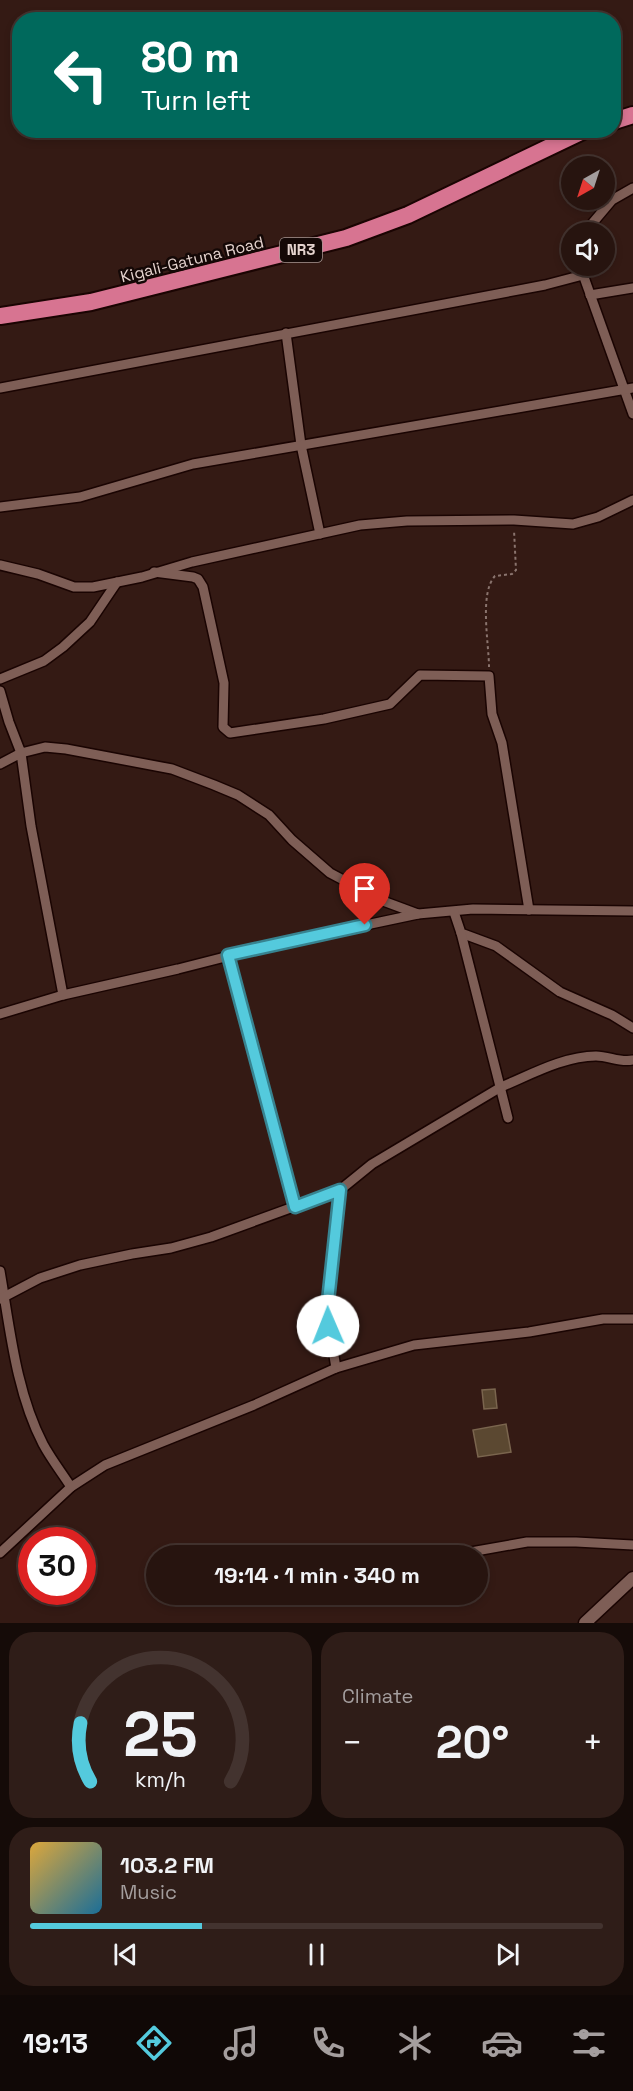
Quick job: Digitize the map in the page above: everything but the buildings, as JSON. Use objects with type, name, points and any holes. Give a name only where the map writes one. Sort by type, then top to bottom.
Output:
[{"type":"highway","name":"Kigali-Gatuna Road","points":[[0,316],[91,302],[346,238],[408,215],[568,138]]},
{"type":"street","points":[[593,222],[612,200],[633,188]]},
{"type":"street","points":[[0,388],[545,285],[567,276]]},
{"type":"street","points":[[584,276],[628,389],[633,414]]},
{"type":"street","points":[[590,295],[633,288]]},
{"type":"street","points":[[286,333],[301,445],[320,534]]},
{"type":"street","points":[[0,507],[80,497],[193,464],[628,389]]},
{"type":"street","points":[[0,565],[38,574],[74,587],[93,587],[192,562],[360,525],[407,521],[514,520],[573,524],[598,517],[633,500]]},
{"type":"street","points":[[154,572],[193,577],[198,579],[203,587],[224,683],[223,727],[231,733],[324,719],[390,704],[420,675],[489,676],[492,714],[502,743],[529,910]]},
{"type":"street","points":[[0,678],[44,662],[63,647],[90,622],[117,582]]},
{"type":"street","points":[[0,691],[21,753],[63,995]]},
{"type":"street","points":[[0,764],[21,753],[45,747],[172,769],[214,784],[238,795],[269,815],[292,840],[330,873],[383,901],[418,914]]},
{"type":"street","points":[[0,1014],[63,995],[178,969],[228,955],[418,914],[473,909],[633,911]]},
{"type":"street","points":[[454,912],[508,1118]]},
{"type":"street","points":[[461,933],[496,946],[560,992],[612,1015],[633,1028]]},
{"type":"street","points":[[228,955],[295,1207]]},
{"type":"street","points":[[2,1297],[40,1278],[80,1265],[171,1248],[211,1237],[340,1190],[372,1164],[501,1087],[569,1060],[596,1056],[624,1062],[633,1060]]},
{"type":"street","points":[[336,1368],[328,1326],[328,1301],[340,1190]]},
{"type":"street","points":[[0,1271],[2,1297],[27,1406],[43,1444],[71,1486]]},
{"type":"street","points":[[0,1553],[71,1486],[105,1465],[254,1405],[336,1368],[414,1345],[529,1332],[603,1319],[633,1319]]},
{"type":"street","points":[[488,1549],[527,1542],[633,1545]]},
{"type":"street","points":[[585,1623],[633,1578]]},
{"type":"path","points":[[489,676],[488,585],[495,576],[512,574],[516,570],[514,520]]},
{"type":"route","points":[[328,1326],[332,1247],[340,1190],[295,1207],[228,955],[365,925]]}]
